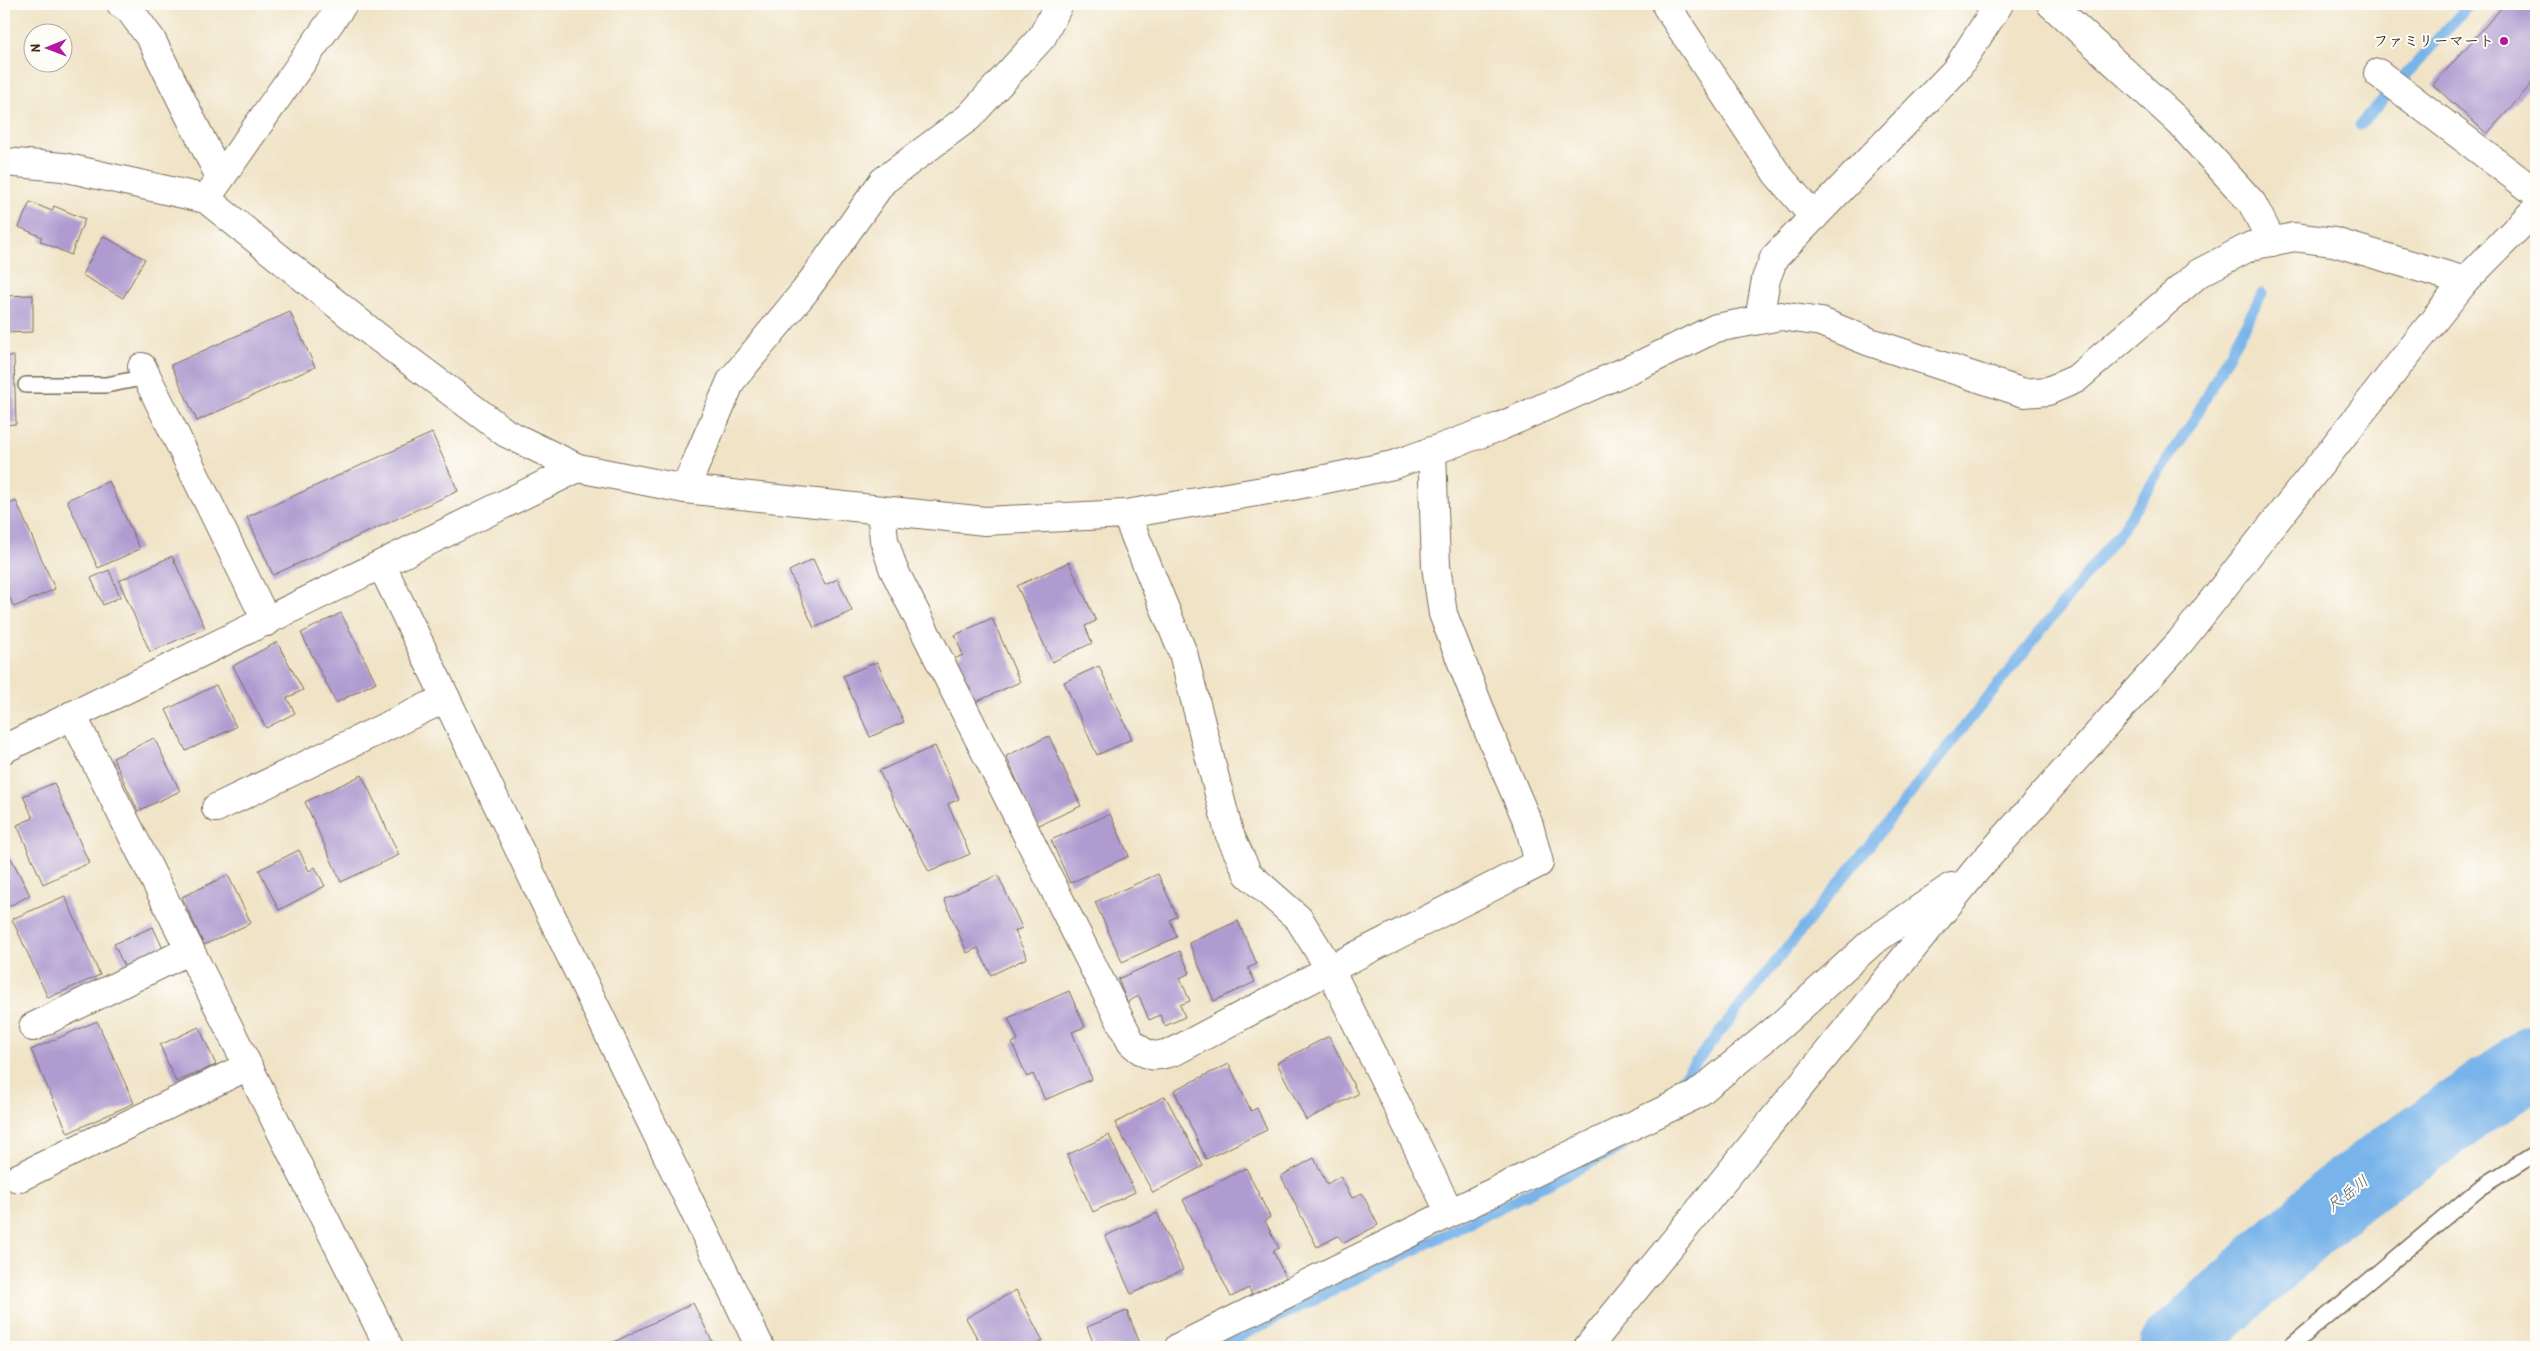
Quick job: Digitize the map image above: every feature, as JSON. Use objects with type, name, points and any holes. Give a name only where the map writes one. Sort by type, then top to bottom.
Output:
[{"type":"street","points":[[121,4],[129,9],[151,39],[213,188],[376,335],[506,433],[578,468],[685,489],[985,521],[1126,514],[1301,484],[1392,465],[1499,427],[1644,363],[1716,328],[1781,316],[1820,322],[1870,342],[2024,393],[2048,391],[2076,379],[2199,273],[2251,246],[2294,238],[2334,242],[2465,281]]},
{"type":"street","points":[[213,188],[342,4]]},
{"type":"street","points":[[685,489],[731,381],[805,291],[883,181],[969,117],[1042,37],[1060,4]]},
{"type":"street","points":[[1672,4],[1667,7],[1777,174],[1814,217]]},
{"type":"street","points":[[1759,320],[1766,279],[1774,258],[1956,70],[1999,4]]},
{"type":"street","points":[[2052,4],[2180,123],[2252,203],[2272,242]]},
{"type":"street","points":[[2390,83],[2536,192]]},
{"type":"street","points":[[4,162],[63,166],[213,188]]},
{"type":"street","points":[[1588,1347],[1977,869],[2180,642],[2465,281],[2536,209]]},
{"type":"street","points":[[145,372],[267,622]]},
{"type":"street","points":[[881,510],[884,540],[893,568],[1131,1042],[1144,1054],[1157,1056],[1175,1051],[1330,969],[1539,863],[1529,825],[1488,730],[1443,614],[1436,566],[1432,450]]},
{"type":"street","points":[[4,749],[382,566],[578,468]]},
{"type":"street","points":[[1126,514],[1184,653],[1229,833],[1248,874],[1299,919],[1330,969],[1450,1213]]},
{"type":"street","points":[[382,566],[760,1347]]},
{"type":"street","points":[[216,808],[446,698]]},
{"type":"street","points":[[72,715],[389,1347]]},
{"type":"street","points":[[1179,1347],[1450,1213],[1696,1096],[1781,1025],[1872,942],[1977,869]]},
{"type":"street","points":[[33,1027],[190,950]]},
{"type":"street","points":[[18,1178],[248,1066]]},
{"type":"lane","points":[[26,385],[106,385],[145,372]]},
{"type":"lane","points":[[2290,1347],[2480,1188],[2536,1153]]},
{"type":"building","name":"ファミリーマート","points":[[2505,4],[2536,4],[2536,79],[2487,134],[2433,85]]},
{"type":"building","points":[[30,202],[52,211],[54,206],[85,219],[71,255],[40,241],[42,237],[19,227]]},
{"type":"building","points":[[103,236],[145,259],[123,298],[82,275]]},
{"type":"building","points":[[33,295],[33,332],[4,333],[4,296]]},
{"type":"building","points":[[290,312],[315,367],[197,421],[171,365]]},
{"type":"building","points":[[4,356],[14,356],[16,424],[4,425]]},
{"type":"building","points":[[432,433],[458,491],[273,575],[247,517]]},
{"type":"building","points":[[109,481],[140,549],[98,568],[67,500]]},
{"type":"building","points":[[16,501],[55,589],[14,607],[4,586],[4,507]]},
{"type":"building","points":[[172,556],[205,628],[150,652],[119,581]]},
{"type":"building","points":[[813,559],[825,585],[838,579],[852,611],[814,628],[789,571]]},
{"type":"building","points":[[1069,562],[1096,621],[1085,626],[1092,643],[1052,662],[1017,586]]},
{"type":"building","points":[[109,570],[120,597],[103,605],[91,578]]},
{"type":"building","points":[[341,613],[376,682],[336,703],[301,633]]},
{"type":"building","points":[[992,618],[1020,682],[973,703],[954,659],[963,655],[955,635]]},
{"type":"building","points":[[277,642],[303,690],[287,698],[295,713],[266,728],[233,666]]},
{"type":"building","points":[[877,662],[904,722],[870,737],[843,676]]},
{"type":"building","points":[[1099,666],[1132,739],[1097,755],[1064,682]]},
{"type":"building","points":[[216,685],[236,727],[186,751],[166,710]]},
{"type":"building","points":[[1049,736],[1081,806],[1037,826],[1006,756]]},
{"type":"building","points":[[154,738],[180,791],[138,811],[113,758]]},
{"type":"building","points":[[935,746],[959,799],[948,804],[970,854],[929,872],[879,771]]},
{"type":"building","points":[[362,775],[399,855],[341,882],[305,802]]},
{"type":"building","points":[[54,783],[89,863],[43,884],[17,825],[33,818],[23,796]]},
{"type":"building","points":[[1110,814],[1129,856],[1070,883],[1051,840]]},
{"type":"building","points":[[299,850],[309,871],[315,867],[325,886],[279,910],[259,870]]},
{"type":"building","points":[[11,858],[30,895],[4,909],[4,861]]},
{"type":"building","points":[[1158,874],[1177,916],[1170,920],[1177,937],[1122,962],[1095,902]]},
{"type":"building","points":[[228,875],[251,923],[204,945],[182,897]]},
{"type":"building","points":[[998,875],[1022,928],[1015,931],[1027,958],[991,975],[978,948],[967,953],[944,899]]},
{"type":"building","points":[[65,896],[100,975],[48,998],[12,919]]},
{"type":"building","points":[[1238,921],[1257,964],[1248,968],[1255,982],[1214,1001],[1189,943]]},
{"type":"building","points":[[153,927],[164,951],[125,968],[114,944]]},
{"type":"building","points":[[1180,951],[1190,973],[1180,978],[1190,1001],[1180,1005],[1185,1017],[1165,1026],[1160,1015],[1149,1020],[1139,996],[1127,1002],[1118,979]]},
{"type":"building","points":[[1069,991],[1085,1027],[1072,1032],[1092,1079],[1045,1100],[1033,1074],[1027,1077],[1012,1043],[1018,1040],[1008,1018]]},
{"type":"building","points":[[97,1021],[134,1103],[68,1133],[31,1050]]},
{"type":"building","points":[[199,1027],[216,1065],[176,1082],[160,1045]]},
{"type":"building","points":[[1329,1036],[1358,1094],[1306,1120],[1277,1063]]},
{"type":"building","points":[[1229,1064],[1251,1111],[1257,1108],[1267,1130],[1206,1159],[1174,1090]]},
{"type":"building","points":[[1165,1096],[1203,1166],[1153,1193],[1115,1123]]},
{"type":"building","points":[[1109,1135],[1135,1192],[1093,1212],[1067,1155]]},
{"type":"building","points":[[1314,1158],[1327,1184],[1340,1176],[1352,1198],[1362,1193],[1378,1225],[1344,1243],[1338,1236],[1317,1247],[1281,1176]]},
{"type":"building","points":[[1246,1168],[1270,1217],[1265,1221],[1279,1248],[1273,1251],[1286,1278],[1252,1295],[1249,1288],[1231,1297],[1183,1200]]},
{"type":"building","points":[[1157,1213],[1183,1270],[1131,1294],[1105,1236]]},
{"type":"building","points":[[1016,1290],[1043,1341],[1034,1347],[982,1347],[966,1318]]},
{"type":"building","points":[[693,1303],[715,1347],[604,1347]]},
{"type":"building","points":[[1127,1311],[1141,1346],[1095,1347],[1087,1327]]},
{"type":"waterway","points":[[2360,125],[2470,4]]},
{"type":"waterway","points":[[1683,1078],[2120,532],[2192,423],[2262,294]]},
{"type":"waterway","name":"尺岳川","points":[[2174,1347],[2342,1195],[2536,1059]]},
{"type":"waterway","points":[[1218,1347],[1622,1147]]},
{"type":"place","name":"ファミリーマート","points":[[2504,41]]}]
